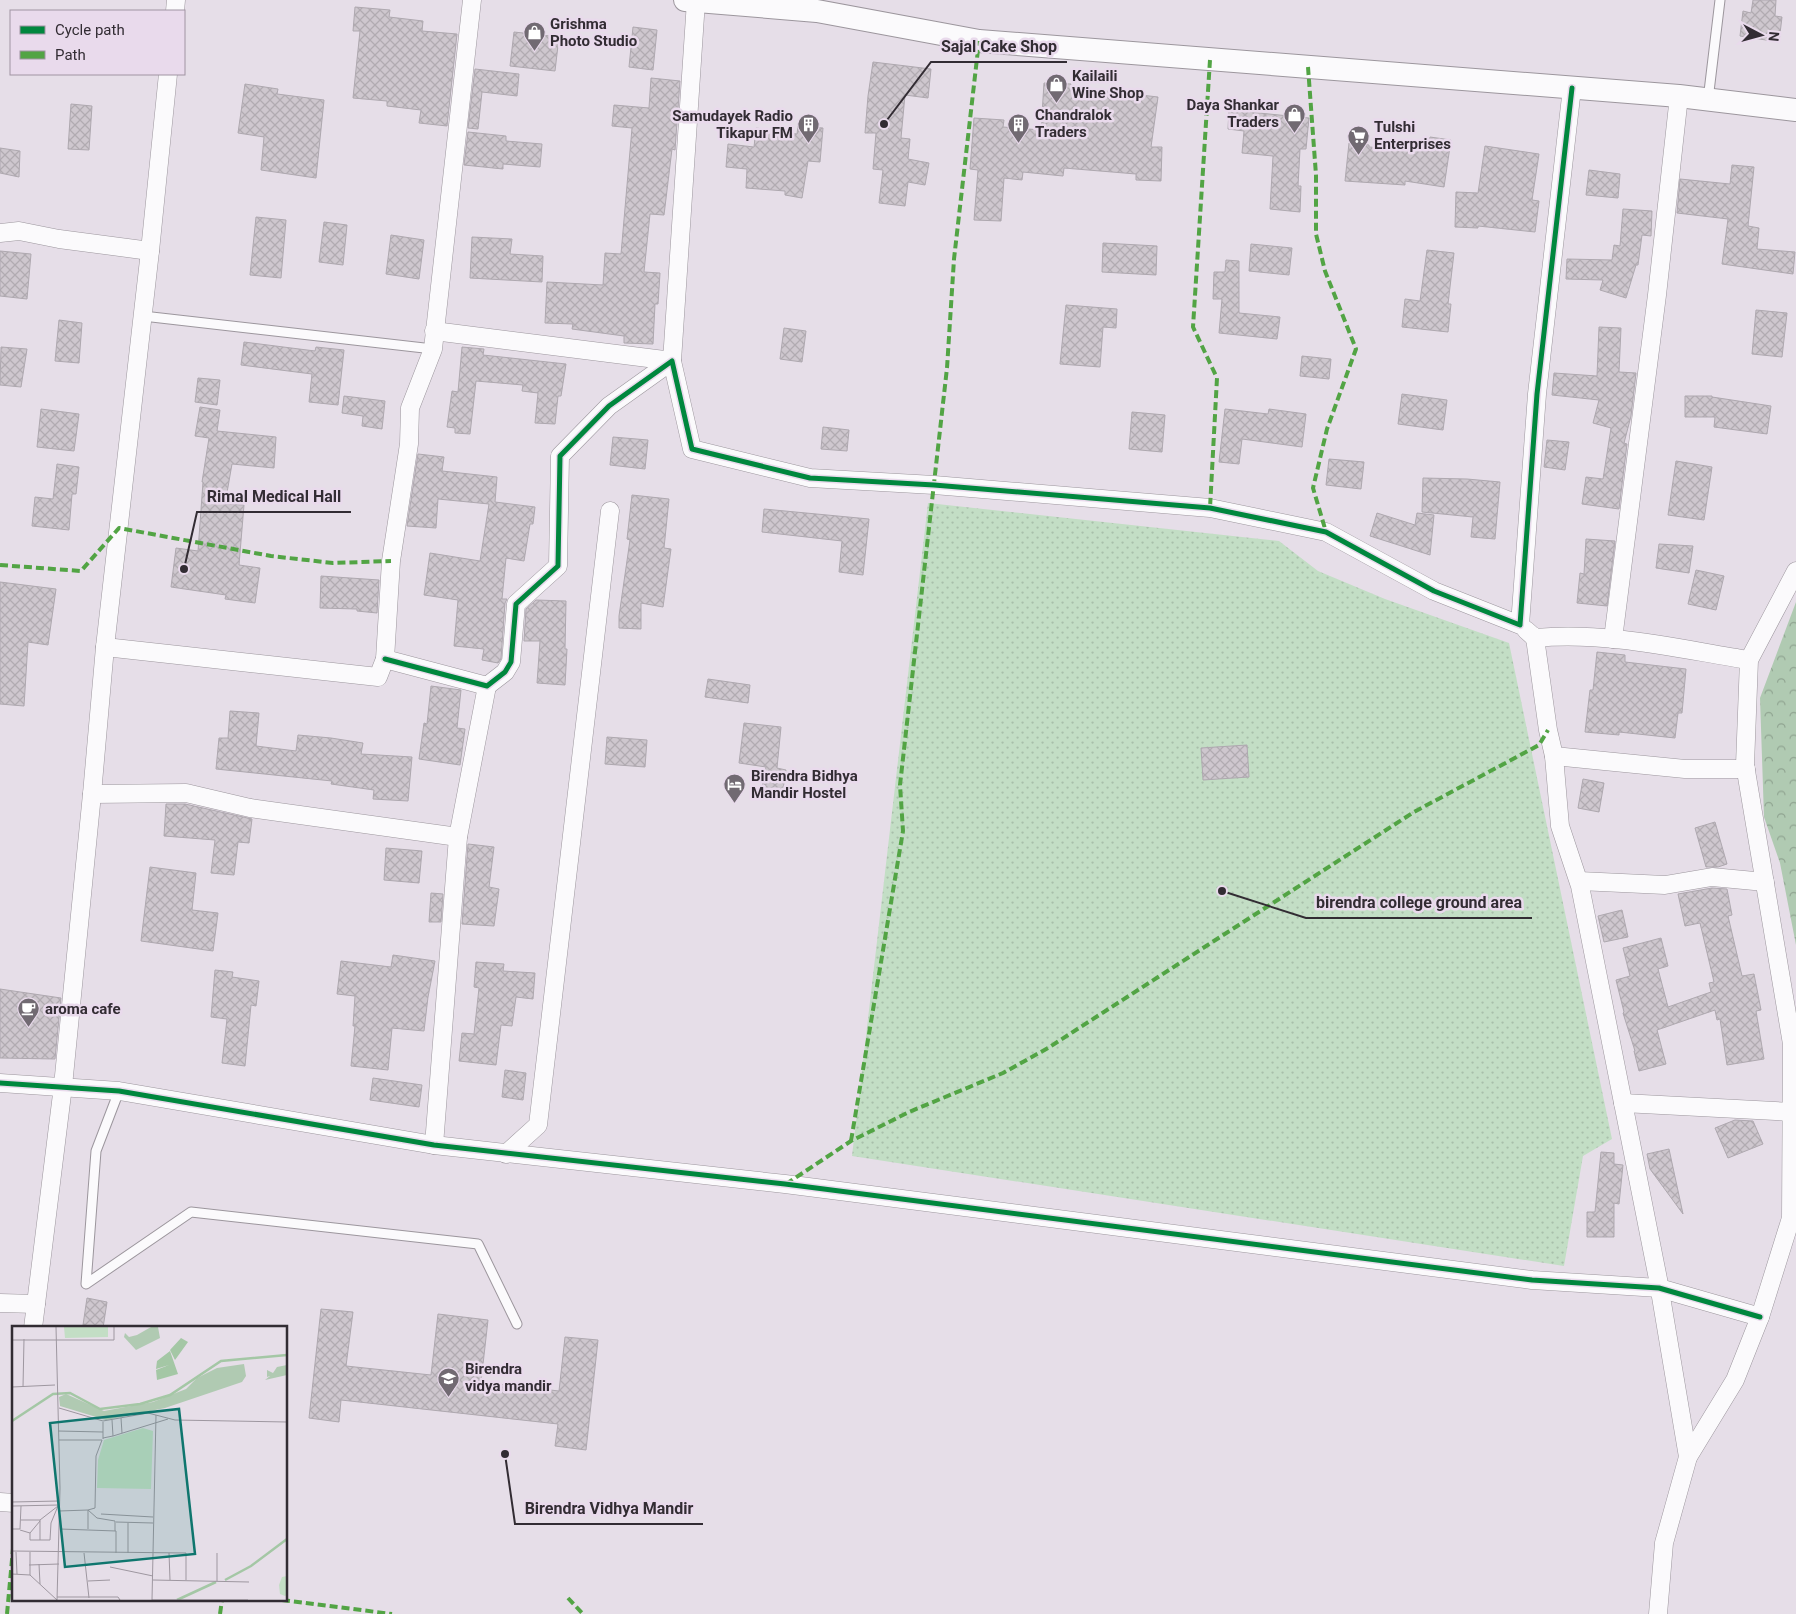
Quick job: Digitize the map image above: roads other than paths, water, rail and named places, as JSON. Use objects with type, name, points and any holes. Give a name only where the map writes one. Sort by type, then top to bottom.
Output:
[{"type":"street","points":[[105,646],[378,677],[385,658],[391,561],[409,444],[410,408],[432,349],[472,0]]},
{"type":"street","points":[[1688,1457],[1659,1288],[1579,881],[1560,826],[1554,756],[1548,730],[1535,638],[1520,625],[1434,591],[1326,532],[1210,508],[934,485],[810,478],[692,449],[672,361],[690,0],[771,2],[818,6],[979,41],[1679,96],[1796,110]]},
{"type":"street","points":[[33,1326],[63,1086],[105,646],[143,316],[168,75]]},
{"type":"street","points":[[1520,625],[1537,394],[1572,88]]},
{"type":"street","points":[[1613,638],[1657,295],[1679,96]]},
{"type":"street","points":[[0,234],[18,231],[59,239],[150,251]]},
{"type":"street","points":[[434,331],[672,361]]},
{"type":"street","points":[[434,1145],[458,837],[487,686],[505,672],[511,662],[516,604],[558,566],[560,456],[609,406],[672,361]]},
{"type":"street","points":[[506,1154],[538,1125],[610,511]]},
{"type":"street","points":[[1658,1614],[1664,1543],[1688,1457],[1735,1380],[1760,1317],[1791,1218],[1792,1044],[1746,769],[1749,660],[1796,571]]},
{"type":"street","points":[[1535,638],[1558,636],[1613,638],[1749,660]]},
{"type":"street","points":[[385,658],[487,686]]},
{"type":"street","points":[[1554,756],[1685,769],[1746,769]]},
{"type":"street","points":[[92,794],[186,793],[250,808],[458,837]]},
{"type":"street","points":[[1579,881],[1665,885],[1712,877],[1765,882]]},
{"type":"street","points":[[0,1083],[119,1091],[434,1145],[506,1154],[785,1184],[1532,1280],[1659,1288],[1760,1317]]},
{"type":"street","points":[[1623,1103],[1792,1112]]},
{"type":"street","points":[[0,1303],[36,1304]]},
{"type":"lane","points":[[1708,100],[1720,0]]},
{"type":"lane","points":[[143,316],[432,349]]},
{"type":"lane","points":[[119,1091],[96,1151],[86,1284],[191,1212],[478,1244],[517,1324]]},
{"type":"place","name":"Grishma Photo Studio","points":[[534,52]]},
{"type":"place","name":"Kailaili Wine Shop","points":[[1056,104]]},
{"type":"place","name":"Sajal Cake Shop","points":[[884,124]]},
{"type":"place","name":"Daya Shankar Traders","points":[[1295,133]]},
{"type":"place","name":"Chandralok Traders","points":[[1019,143]]},
{"type":"place","name":"Samudayek Radio Tikapur FM","points":[[809,144]]},
{"type":"place","name":"Tulshi Enterprises","points":[[1358,155]]},
{"type":"place","name":"Rimal Medical Hall","points":[[184,569]]},
{"type":"place","name":"Birendra Bidhya Mandir Hostel","points":[[735,804]]},
{"type":"place","name":"birendra college ground area","points":[[1222,891]]},
{"type":"place","name":"aroma cafe","points":[[29,1028]]},
{"type":"place","name":"Birendra vidya mandir","points":[[449,1397]]},
{"type":"place","name":"Birendra Vidhya Mandir","points":[[505,1454]]}]
